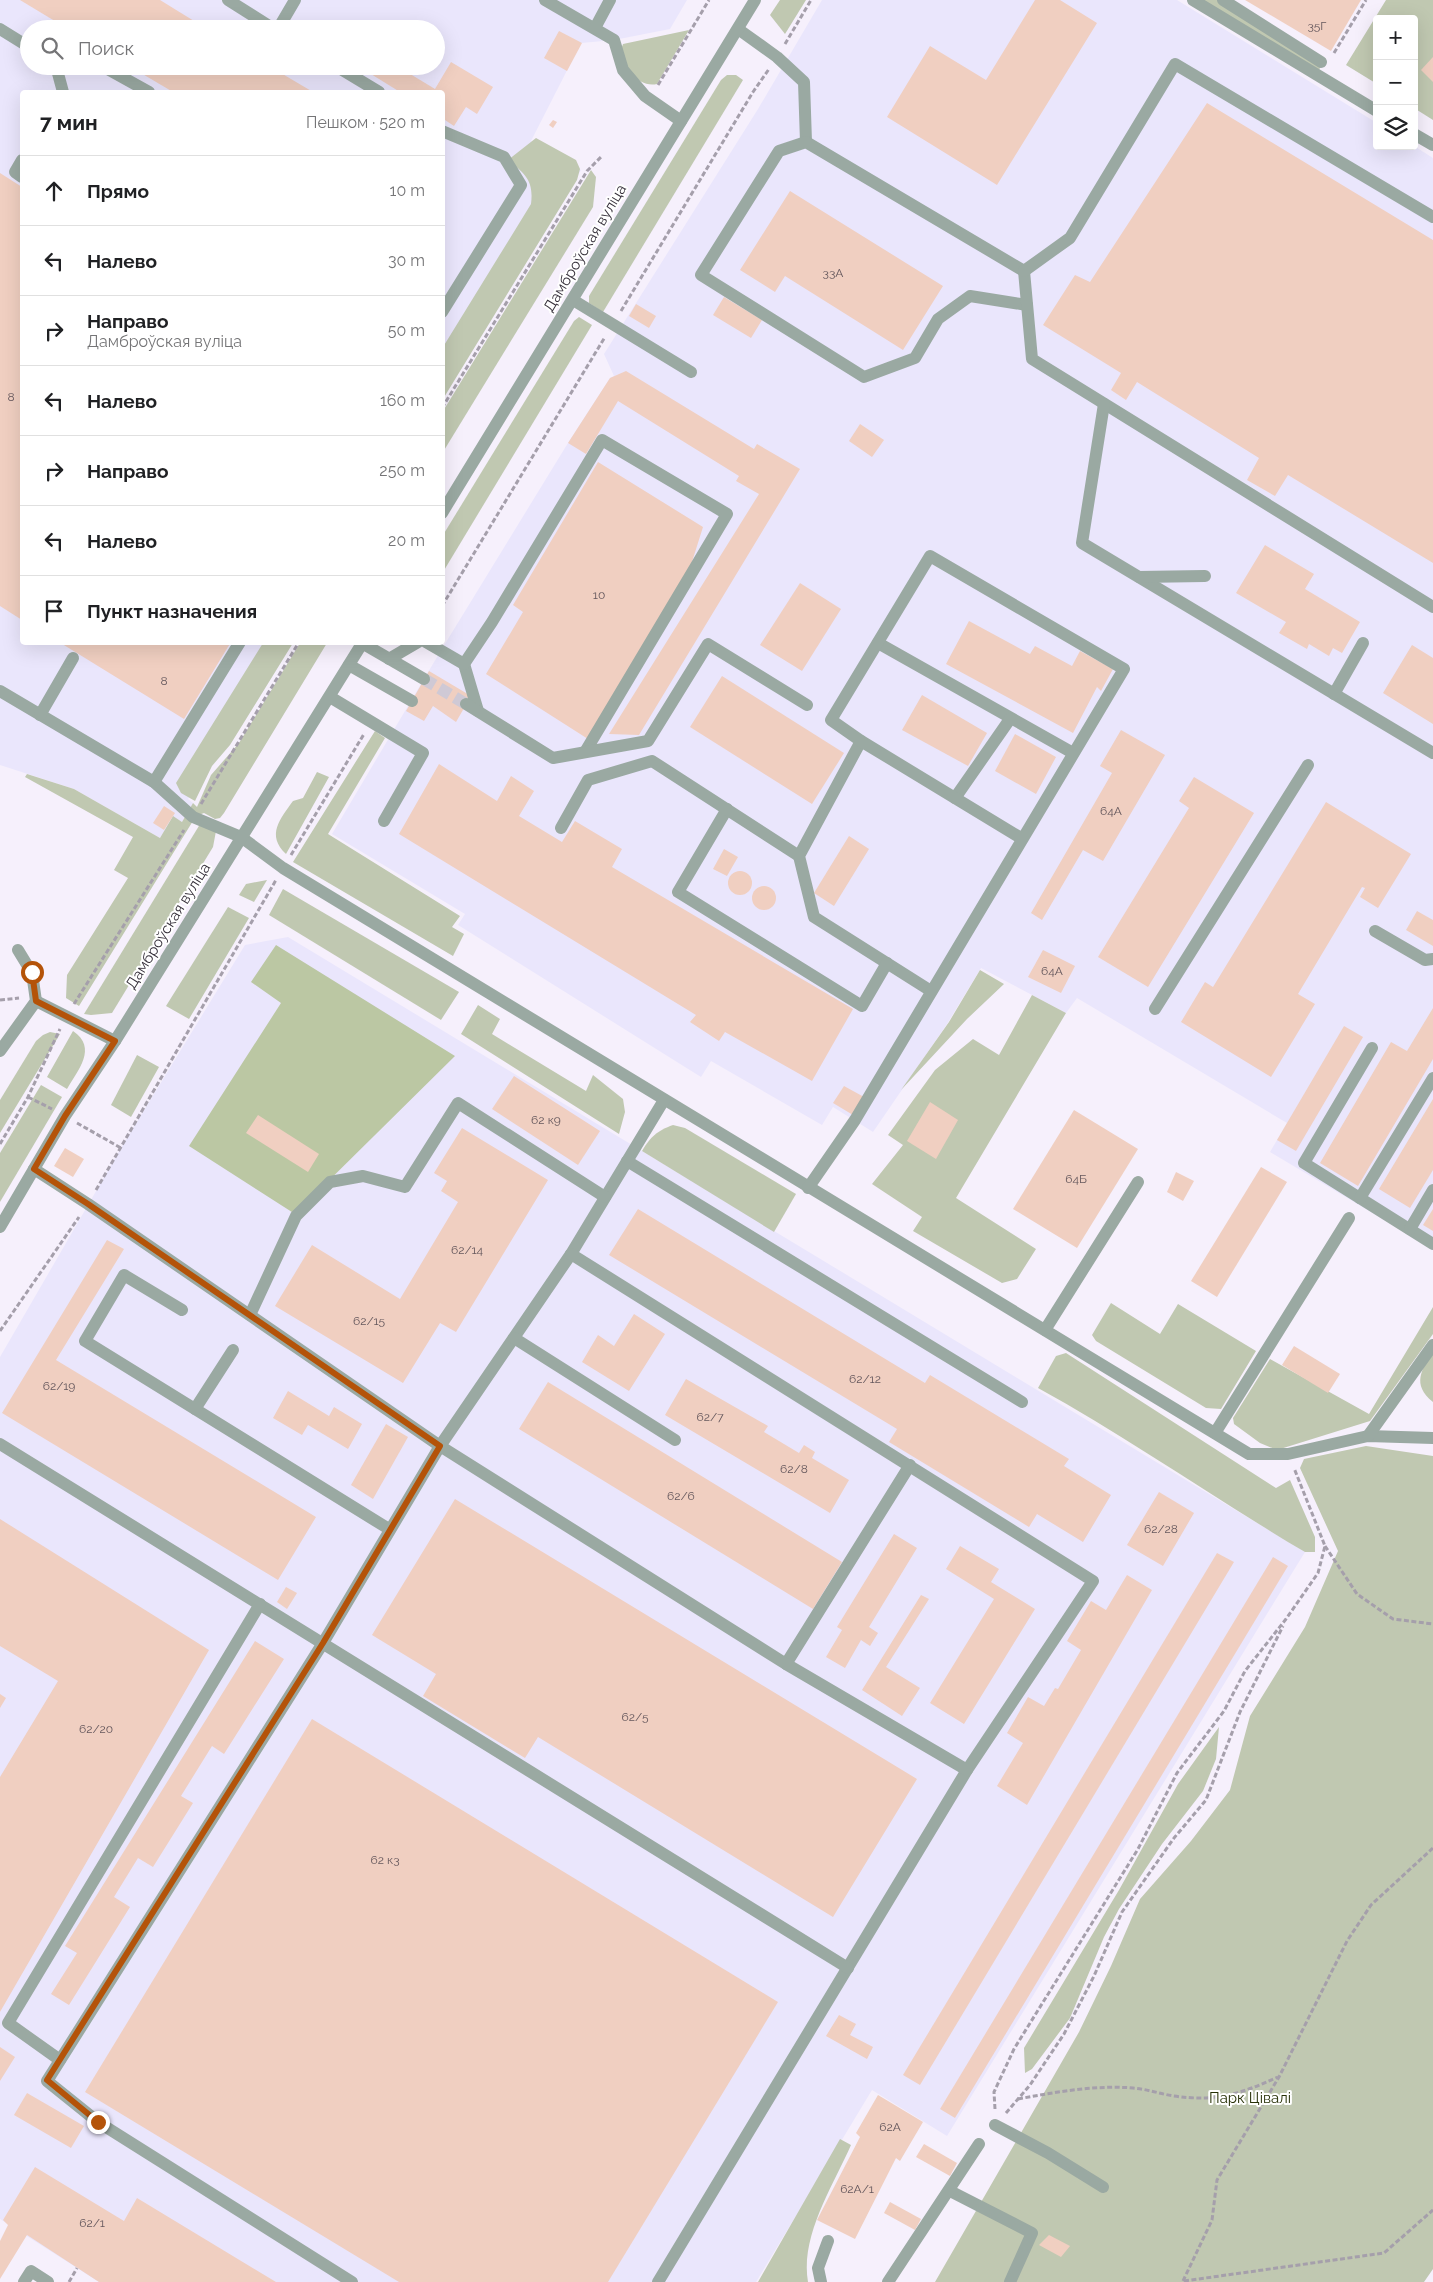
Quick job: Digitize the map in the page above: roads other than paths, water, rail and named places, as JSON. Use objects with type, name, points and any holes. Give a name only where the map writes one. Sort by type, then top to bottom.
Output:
[{"type":"street","points":[[228,0],[260,20]]},
{"type":"street","points":[[283,20],[295,0]]},
{"type":"street","points":[[545,0],[614,40],[623,70],[650,100],[681,121]]},
{"type":"street","points":[[595,28],[610,0]]},
{"type":"street","name":"Дамброўская вуліца","points":[[445,508],[755,0]]},
{"type":"street","points":[[1193,0],[1373,109]]},
{"type":"street","points":[[1223,0],[1321,62]]},
{"type":"street","points":[[0,29],[20,41]]},
{"type":"street","points":[[738,29],[777,57],[804,82],[806,142]]},
{"type":"street","points":[[1024,271],[1070,238],[1175,64],[1433,217]]},
{"type":"street","points":[[58,75],[62,90]]},
{"type":"street","points":[[118,75],[145,90]]},
{"type":"street","points":[[351,75],[376,90]]},
{"type":"street","points":[[445,132],[504,157],[521,185],[445,307]]},
{"type":"street","points":[[1418,136],[1433,145]]},
{"type":"street","points":[[1024,271],[806,142],[779,151],[701,275],[864,377],[915,358],[938,319],[970,296],[1027,305]]},
{"type":"street","points":[[20,163],[15,172],[20,176]]},
{"type":"street","points":[[1024,271],[1032,359],[1433,606]]},
{"type":"street","points":[[573,300],[691,372]]},
{"type":"street","points":[[1104,404],[1082,543],[1433,753]]},
{"type":"street","points":[[464,664],[492,622],[602,440],[727,514],[585,752]]},
{"type":"street","points":[[808,1188],[846,1135],[1021,838],[1124,669],[930,556],[832,720],[861,741],[1021,838]]},
{"type":"street","points":[[1139,578],[1205,576]]},
{"type":"street","points":[[878,643],[1072,753]]},
{"type":"street","points":[[1334,694],[1363,643]]},
{"type":"street","points":[[466,704],[553,758],[648,740],[708,644],[807,705]]},
{"type":"street","points":[[154,782],[238,645]]},
{"type":"street","name":"Дамброўская вуліца","points":[[0,1227],[65,1116],[115,1041],[362,645]]},
{"type":"street","points":[[366,645],[424,679]]},
{"type":"street","points":[[389,659],[413,645]]},
{"type":"street","points":[[431,645],[464,664],[478,711]]},
{"type":"street","points":[[40,715],[73,658]]},
{"type":"street","points":[[349,665],[412,701]]},
{"type":"street","points":[[0,691],[154,782],[193,817],[241,838],[283,868],[1249,1454],[1288,1454],[1368,1436],[1433,1438]]},
{"type":"street","points":[[330,697],[423,753],[384,820]]},
{"type":"street","points":[[955,798],[1010,719]]},
{"type":"street","points":[[861,741],[799,856],[814,917],[931,991]]},
{"type":"street","points":[[561,828],[588,780],[652,760],[799,856]]},
{"type":"street","points":[[1155,1009],[1308,765]]},
{"type":"street","points":[[727,809],[678,892],[862,1006],[887,963]]},
{"type":"street","points":[[1375,931],[1425,960],[1433,959]]},
{"type":"street","points":[[0,1051],[36,1001],[32,972],[18,950]]},
{"type":"street","points":[[36,1001],[115,1041]]},
{"type":"street","points":[[1372,1048],[1304,1163],[1433,1244]]},
{"type":"street","points":[[1360,1198],[1433,1078]]},
{"type":"street","points":[[352,2282],[98,2122],[47,2080],[323,1643],[440,1446],[571,1254],[664,1100]]},
{"type":"street","points":[[250,1316],[296,1216],[330,1182],[363,1176],[405,1187],[458,1103],[605,1197]]},
{"type":"street","points":[[627,1161],[1022,1402]]},
{"type":"street","points":[[34,1169],[88,1204],[440,1446],[786,1664],[967,1770]]},
{"type":"street","points":[[1045,1330],[1138,1182]]},
{"type":"street","points":[[1410,1229],[1433,1190]]},
{"type":"street","points":[[1215,1433],[1349,1218]]},
{"type":"street","points":[[571,1254],[1093,1581],[967,1770],[658,2282]]},
{"type":"street","points":[[182,1310],[124,1275],[85,1341],[389,1529]]},
{"type":"street","points":[[514,1338],[675,1440]]},
{"type":"street","points":[[1368,1436],[1433,1346]]},
{"type":"street","points":[[195,1409],[233,1350]]},
{"type":"street","points":[[0,1444],[848,1968]]},
{"type":"street","points":[[786,1664],[910,1466]]},
{"type":"street","points":[[60,2060],[8,2023],[260,1604]]},
{"type":"street","points":[[994,2121],[1103,2187]]},
{"type":"street","points":[[888,2282],[950,2191],[979,2144]]},
{"type":"street","points":[[950,2191],[1032,2233],[1010,2282]]},
{"type":"street","points":[[821,2282],[818,2268],[828,2241]]},
{"type":"street","points":[[24,2282],[31,2271],[48,2282]]},
{"type":"tunnel","points":[[424,679],[466,704]]},
{"type":"park label","name":"Парк Цівалі","points":[[1250,2098]]}]
